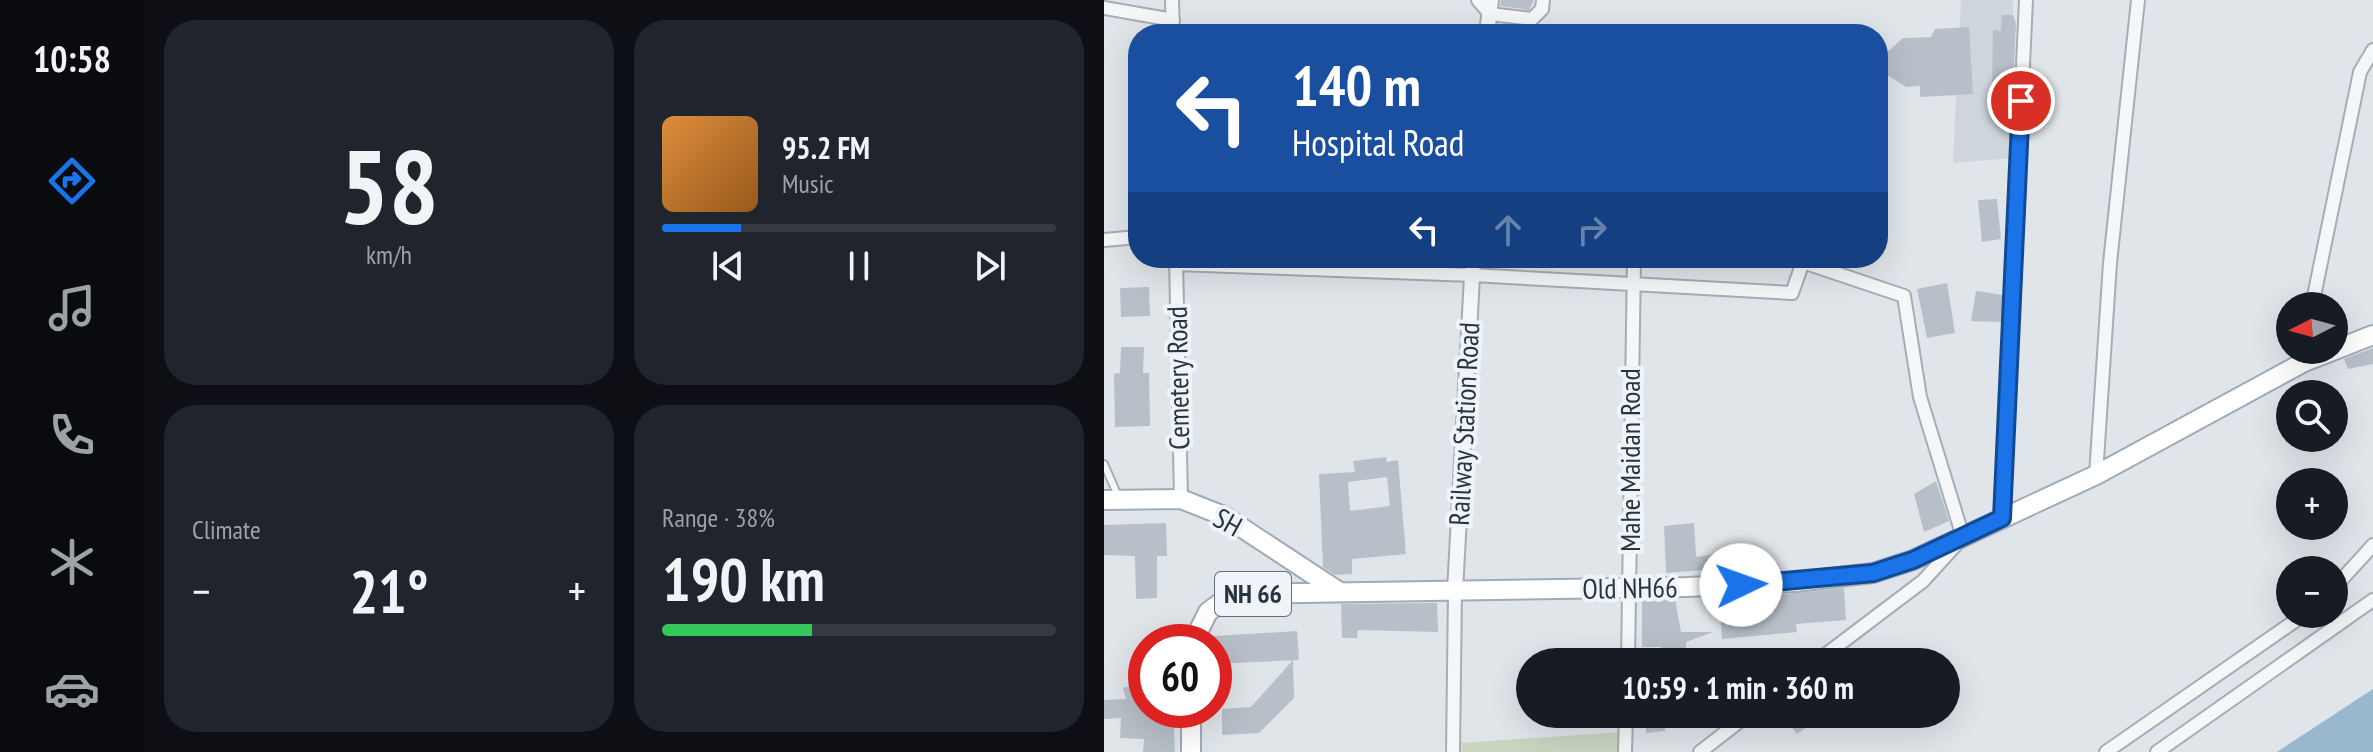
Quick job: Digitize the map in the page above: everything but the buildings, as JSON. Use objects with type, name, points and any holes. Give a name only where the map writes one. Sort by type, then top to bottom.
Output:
[{"type":"main road","name":"Old NH66","points":[[2348,343],[2373,335]]},
{"type":"main road","name":"Old NH66","points":[[1202,624],[1208,612],[1232,594],[1630,588],[1795,582],[1873,573],[1963,537],[2096,475],[2291,364]]},
{"type":"main road","name":"SH","points":[[1112,500],[1181,499],[1224,516],[1338,591]]},
{"type":"main road","points":[[1191,728],[1191,752]]},
{"type":"street","points":[[1172,0],[1173,24]]},
{"type":"street","points":[[1478,0],[1490,7],[1532,19],[1542,9],[1543,0]]},
{"type":"street","points":[[2002,518],[2026,0]]},
{"type":"street","points":[[2096,475],[2110,263],[2138,0]]},
{"type":"street","points":[[1104,8],[1173,20]]},
{"type":"street","points":[[2315,292],[2360,72],[2373,50]]},
{"type":"street","points":[[1104,240],[1128,238]]},
{"type":"street","name":"Cemetery Road","points":[[1176,268],[1181,499]]},
{"type":"street","points":[[1324,268],[1792,293],[1801,268]]},
{"type":"street","name":"Railway Station Road","points":[[1455,591],[1472,268]]},
{"type":"street","name":"Mahe Maidan Road","points":[[1628,648],[1633,268]]},
{"type":"street","points":[[1821,268],[1904,296],[1920,397],[1963,537],[1923,581],[1834,648]]},
{"type":"street","points":[[2348,573],[2373,545]]},
{"type":"street","points":[[1453,752],[1455,591]]},
{"type":"street","points":[[2157,752],[2373,600]]},
{"type":"street","points":[[2106,752],[2285,628]]},
{"type":"street","points":[[1625,752],[1626,728]]},
{"type":"street","points":[[1700,752],[1731,728]]},
{"type":"lane","points":[[1104,464],[1112,500]]},
{"type":"shaded area","points":[[1961,0],[2013,0],[2013,158],[1953,163]]},
{"type":"green space","points":[[1622,732],[1620,752],[1462,752],[1461,743]]},
{"type":"water","points":[[2373,689],[2373,752],[2277,752]]},
{"type":"route","points":[[1741,585],[1873,573],[1913,560],[2002,518],[2021,101]]}]
